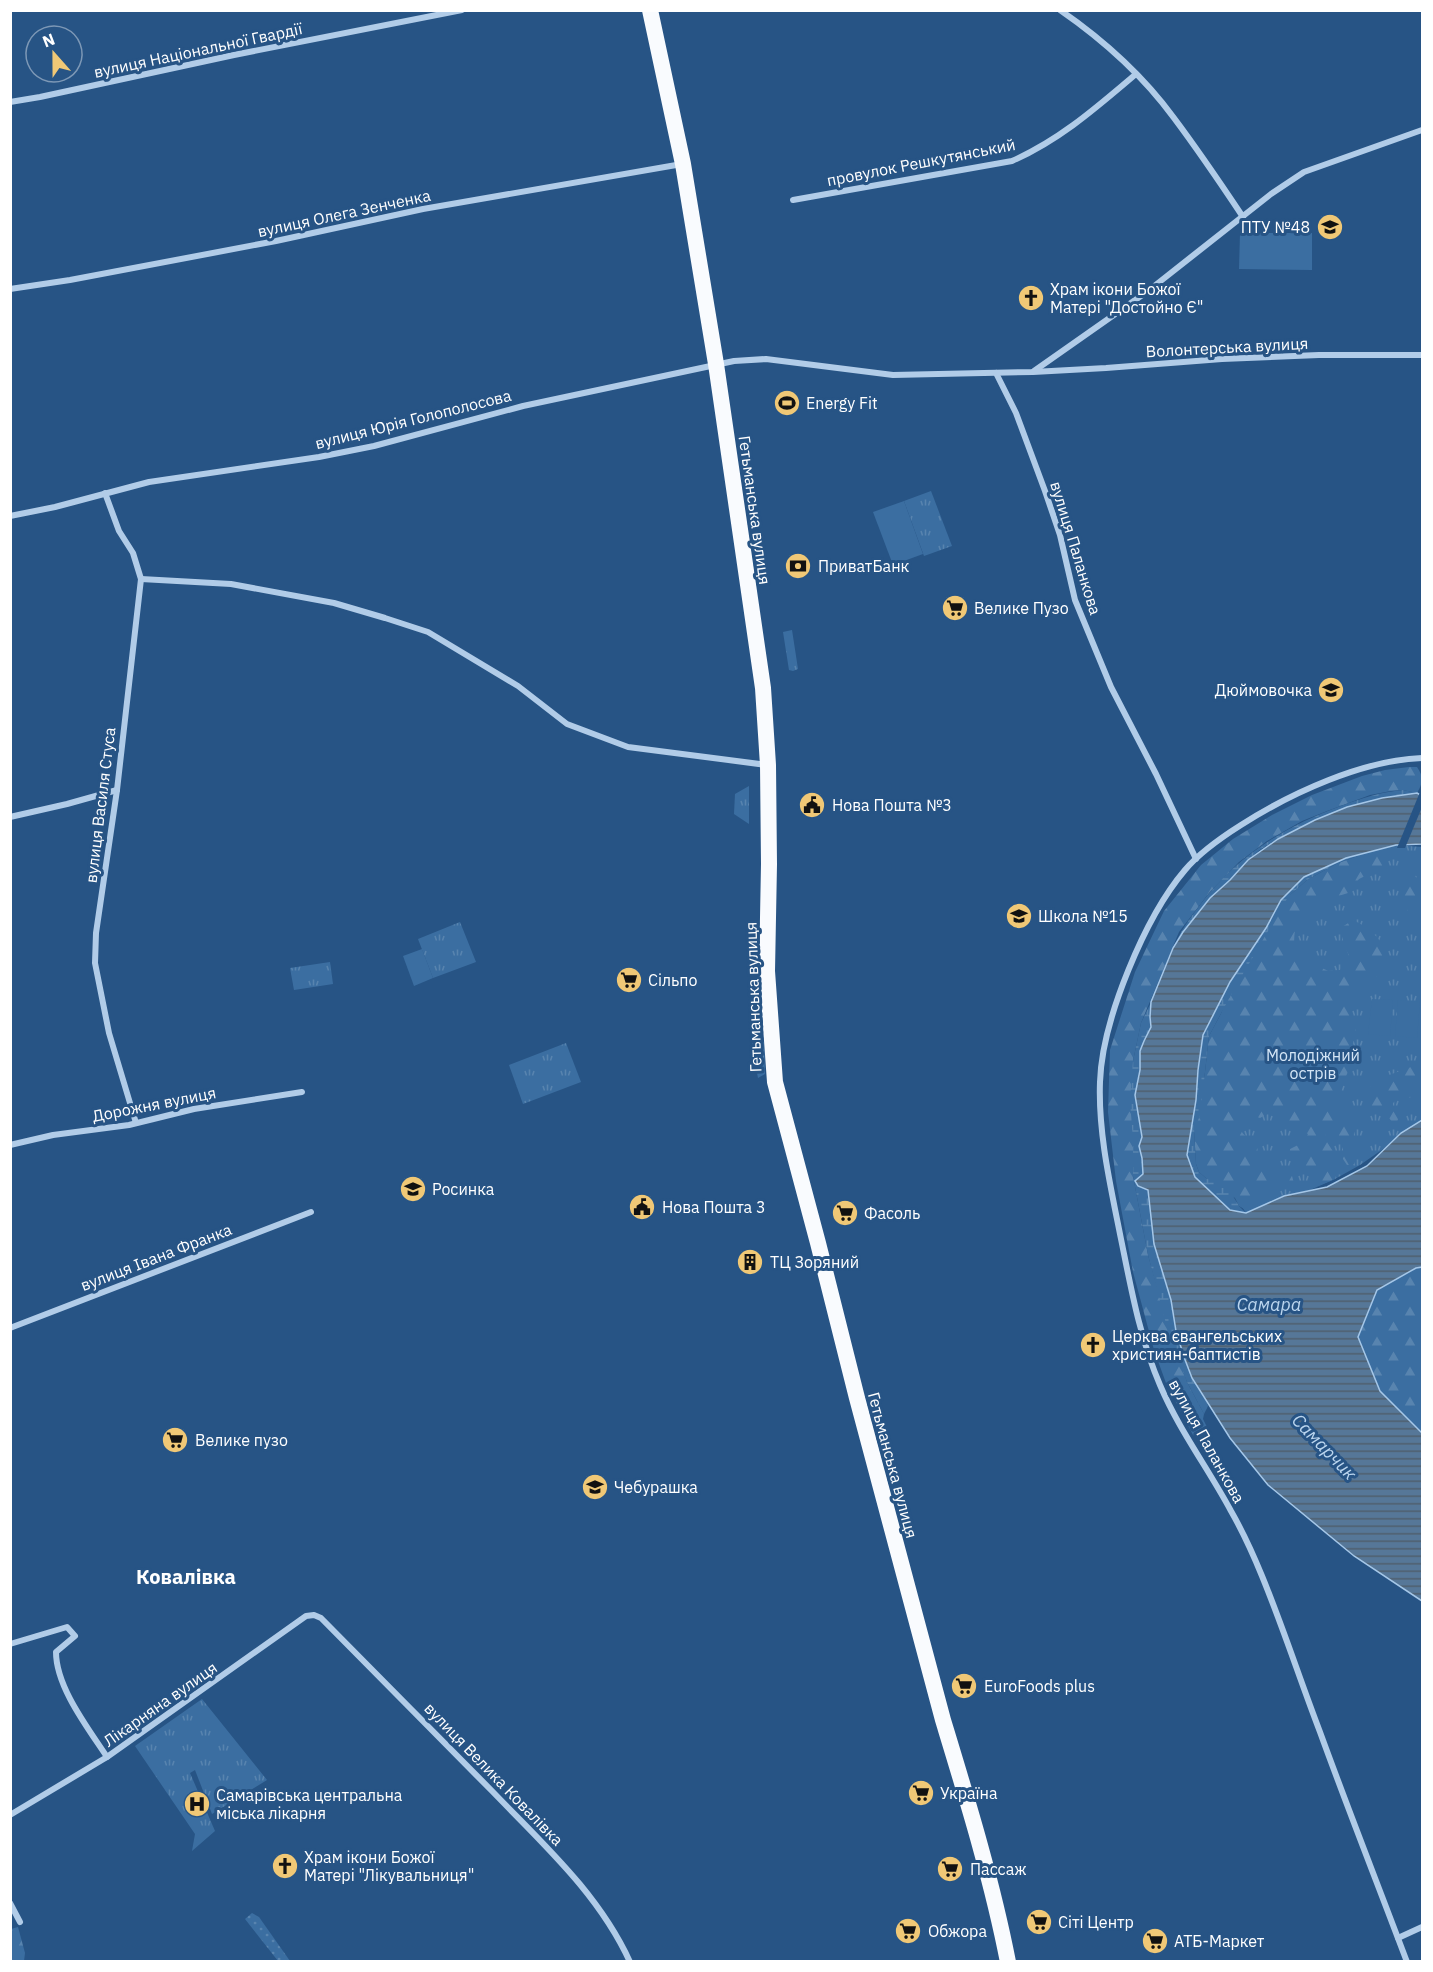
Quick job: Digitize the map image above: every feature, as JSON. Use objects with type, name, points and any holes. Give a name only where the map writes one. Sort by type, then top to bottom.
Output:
[{"type":"highway","name":"Гетьманська вулиця","points":[[650,10],[683,164],[716,364],[763,688],[768,765],[768,971],[775,1082],[881,1491],[1001,1925],[1008,1962]]},
{"type":"street","name":"вулиця Національної Гвардії","points":[[10,102],[462,10]]},
{"type":"street","points":[[1060,10],[1136,74],[1173,116],[1244,217]]},
{"type":"street","name":"провулок Решкутянський","points":[[793,200],[1012,161],[1037,150],[1060,135],[1136,74]]},
{"type":"street","points":[[1033,372],[1148,291],[1271,194],[1304,172],[1422,130]]},
{"type":"street","name":"вулиця Олега Зенченка","points":[[10,289],[276,242],[423,209],[683,164]]},
{"type":"street","name":"Волонтерська вулиця","points":[[716,364],[766,360],[893,375],[1033,372],[1276,356],[1376,353],[1422,355]]},
{"type":"street","name":"вулиця Юрія Голополосова","points":[[10,516],[55,507],[149,482],[319,457],[374,446],[522,406],[716,364]]},
{"type":"street","name":"вулиця Паланкова","points":[[996,373],[1016,413],[1045,491],[1060,535],[1075,600],[1110,687],[1156,774],[1196,859]]},
{"type":"street","name":"вулиця Василя Стуса","points":[[105,493],[119,531],[133,553],[141,579],[117,789],[96,933],[95,963],[109,1033],[136,1123]]},
{"type":"street","points":[[141,579],[231,584],[334,603],[385,618],[428,632],[518,686],[567,724],[628,747],[768,765]]},
{"type":"street","name":"вулиця Паланкова","points":[[1407,1962],[1262,1576],[1230,1508],[1173,1415],[1159,1384],[1127,1273],[1109,1176],[1101,1113],[1100,1080],[1104,1048],[1129,969],[1158,908],[1184,871],[1196,859],[1229,832],[1282,801],[1325,782],[1368,768],[1422,758]]},
{"type":"street","points":[[10,817],[67,804],[117,789]]},
{"type":"street","name":"Дорожня вулиця","points":[[10,1145],[53,1135],[136,1123],[194,1109],[302,1092]]},
{"type":"street","name":"вулиця Івана Франка","points":[[10,1328],[311,1212]]},
{"type":"street","name":"Лікарняна вулиця","points":[[10,1815],[107,1757],[306,1616],[314,1615],[321,1618]]},
{"type":"street","name":"вулиця Велика Ковалівка","points":[[321,1618],[573,1875],[610,1924],[630,1962]]},
{"type":"street","points":[[10,1644],[67,1627],[75,1636],[56,1652],[56,1664],[77,1711],[107,1757]]},
{"type":"street","points":[[10,1903],[20,1922]]},
{"type":"street","points":[[1398,1938],[1422,1927]]},
{"type":"green space","points":[[1240,233],[1312,233],[1312,270],[1239,269]]},
{"type":"green space","points":[[931,491],[952,546],[924,556],[904,501]]},
{"type":"green space","points":[[904,501],[923,554],[893,565],[873,512]]},
{"type":"green space","points":[[792,630],[798,669],[793,671],[789,670],[783,632]]},
{"type":"green space","points":[[1417,767],[1422,777],[1417,793],[1403,790],[1370,795],[1327,811],[1302,821],[1267,841],[1239,862],[1209,893],[1179,932],[1141,1023],[1133,1061],[1133,1176],[1148,1255],[1159,1294],[1187,1382],[1204,1414],[1203,1419],[1208,1429],[1197,1437],[1193,1435],[1166,1383],[1154,1350],[1133,1272],[1116,1181],[1108,1112],[1110,1050],[1135,972],[1164,911],[1201,865],[1233,839],[1272,815],[1312,795],[1362,776]]},
{"type":"green space","points":[[749,786],[749,824],[734,814],[735,794]]},
{"type":"green space","points":[[1403,790],[1417,793],[1381,798],[1348,808],[1292,831],[1260,850],[1206,904],[1173,948],[1188,921],[1214,888],[1229,872],[1263,845],[1281,833],[1320,814],[1364,798]]},
{"type":"green space","name":"Молодіжний острів","points":[[1396,845],[1422,847],[1422,1120],[1401,1133],[1386,1147],[1360,1165],[1335,1179],[1310,1190],[1284,1196],[1246,1213],[1191,1127],[1230,982],[1266,928],[1281,900],[1365,852]]},
{"type":"green space","points":[[1384,847],[1386,860],[1381,872],[1359,879],[1348,893],[1329,899],[1295,930],[1294,936],[1295,950],[1304,962],[1328,971],[1340,970],[1349,956],[1343,941],[1342,927],[1353,920],[1376,936],[1390,962],[1379,975],[1355,992],[1351,1000],[1356,1029],[1352,1048],[1354,1057],[1342,1086],[1338,1104],[1340,1111],[1347,1112],[1355,1120],[1353,1146],[1356,1157],[1354,1164],[1347,1165],[1343,1159],[1343,1149],[1337,1130],[1329,1131],[1325,1139],[1334,1153],[1335,1165],[1338,1169],[1335,1179],[1318,1186],[1314,1176],[1293,1165],[1290,1156],[1290,1149],[1304,1142],[1308,1134],[1288,1124],[1279,1114],[1269,1113],[1260,1118],[1245,1110],[1239,1116],[1241,1131],[1257,1146],[1259,1160],[1292,1176],[1295,1187],[1287,1188],[1282,1183],[1274,1185],[1273,1192],[1258,1193],[1251,1205],[1244,1209],[1239,1206],[1235,1198],[1199,1172],[1196,1164],[1194,1129],[1199,1118],[1209,1036],[1246,967],[1288,897],[1307,880],[1338,863]]},
{"type":"green space","points":[[1384,847],[1338,863],[1307,880],[1288,897],[1209,1036],[1199,1118],[1194,1129],[1196,1164],[1199,1172],[1207,1179],[1214,1180],[1230,1191],[1246,1213],[1230,1210],[1195,1177],[1187,1155],[1203,1035],[1230,982],[1266,928],[1281,900],[1304,877],[1346,858]]},
{"type":"green space","points":[[1402,868],[1415,875],[1421,888],[1422,920],[1410,914],[1400,896]]},
{"type":"green space","points":[[460,922],[476,962],[433,978],[418,939]]},
{"type":"green space","points":[[422,949],[433,978],[414,986],[403,956]]},
{"type":"green space","points":[[330,962],[333,984],[294,990],[290,968]]},
{"type":"green space","points":[[1372,999],[1393,1000],[1390,1036],[1368,1034]]},
{"type":"green space","points":[[1398,1000],[1420,1002],[1417,1038],[1395,1036]]},
{"type":"green space","points":[[1151,1002],[1151,1027],[1144,1041],[1135,1095],[1142,1137],[1139,1146],[1143,1174],[1138,1186],[1148,1190],[1154,1244],[1171,1300],[1176,1331],[1192,1378],[1205,1397],[1208,1406],[1204,1414],[1187,1382],[1169,1335],[1148,1255],[1133,1176],[1130,1101],[1133,1061],[1141,1023]]},
{"type":"green space","points":[[752,1037],[760,1038],[764,1043],[765,1074],[758,1078],[752,1047]]},
{"type":"green space","points":[[566,1043],[581,1082],[523,1104],[509,1065]]},
{"type":"green space","points":[[1411,1067],[1422,1068],[1422,1094],[1408,1098],[1400,1097],[1393,1103],[1393,1109],[1399,1116],[1397,1122],[1393,1123],[1385,1113],[1371,1106],[1367,1096],[1369,1088],[1376,1078]]},
{"type":"green space","points":[[1422,1267],[1422,1433],[1380,1391],[1358,1337],[1377,1290],[1416,1268]]},
{"type":"green space","points":[[202,1699],[267,1780],[212,1814],[195,1770],[190,1773],[215,1831],[192,1851],[195,1834],[135,1746]]},
{"type":"green space","points":[[252,1913],[259,1917],[290,1961],[278,1961],[245,1919]]},
{"type":"green space","points":[[18,1927],[25,1953],[24,1961],[11,1961],[11,1929]]},
{"type":"water","name":"Самара","points":[[1417,793],[1422,796],[1422,844],[1396,845],[1346,858],[1304,877],[1281,900],[1266,928],[1230,982],[1203,1035],[1187,1155],[1195,1177],[1230,1210],[1246,1213],[1284,1196],[1327,1187],[1367,1166],[1401,1133],[1422,1120],[1422,1267],[1416,1268],[1377,1290],[1358,1337],[1380,1391],[1422,1433],[1422,1601],[1354,1556],[1268,1485],[1230,1438],[1192,1378],[1184,1357],[1176,1331],[1171,1300],[1154,1244],[1148,1190],[1138,1186],[1135,1181],[1143,1174],[1139,1146],[1142,1137],[1135,1095],[1140,1070],[1140,1051],[1151,1027],[1151,1002],[1173,948],[1183,932],[1210,898],[1248,860],[1278,839],[1347,807],[1382,798]]},
{"type":"pier","points":[[1420,792],[1422,793],[1422,807],[1405,848],[1397,848]]},
{"type":"place","name":"ПТУ №48","points":[[1330,227]]},
{"type":"place","name":"Храм ікони Божої Матері \"Достойно Є\"","points":[[1031,298]]},
{"type":"place","name":"Energy Fit","points":[[787,403]]},
{"type":"place","name":"ПриватБанк","points":[[798,566]]},
{"type":"place","name":"Велике Пузо","points":[[955,608]]},
{"type":"place","name":"Дюймовочка","points":[[1331,690]]},
{"type":"place","name":"Нова Пошта №3","points":[[812,805]]},
{"type":"place","name":"Школа №15","points":[[1019,916]]},
{"type":"place","name":"Сільпо","points":[[629,980]]},
{"type":"place","name":"Росинка","points":[[413,1189]]},
{"type":"place","name":"Нова Пошта 3","points":[[642,1207]]},
{"type":"place","name":"Фасоль","points":[[845,1213]]},
{"type":"place","name":"ТЦ Зоряний","points":[[750,1262]]},
{"type":"place","name":"Церква євангельських християн-баптистів","points":[[1093,1345]]},
{"type":"place","name":"Велике пузо","points":[[175,1440]]},
{"type":"place","name":"Чебурашка","points":[[595,1487]]},
{"type":"place","name":"EuroFoods plus","points":[[964,1686]]},
{"type":"place","name":"Україна","points":[[921,1793]]},
{"type":"place","name":"Самарівська центральна міська лікарня","points":[[197,1804]]},
{"type":"place","name":"Храм ікони Божої Матері \"Лікувальниця\"","points":[[285,1866]]},
{"type":"place","name":"Пассаж","points":[[950,1869]]},
{"type":"place","name":"Сіті Центр","points":[[1039,1922]]},
{"type":"place","name":"Обжора","points":[[908,1931]]},
{"type":"place","name":"АТБ-Маркет","points":[[1155,1941]]},
{"type":"district","name":"Ковалівка","points":[[186,1577]]},
{"type":"water label","name":"Самарчик","points":[[1324,1447]]}]
